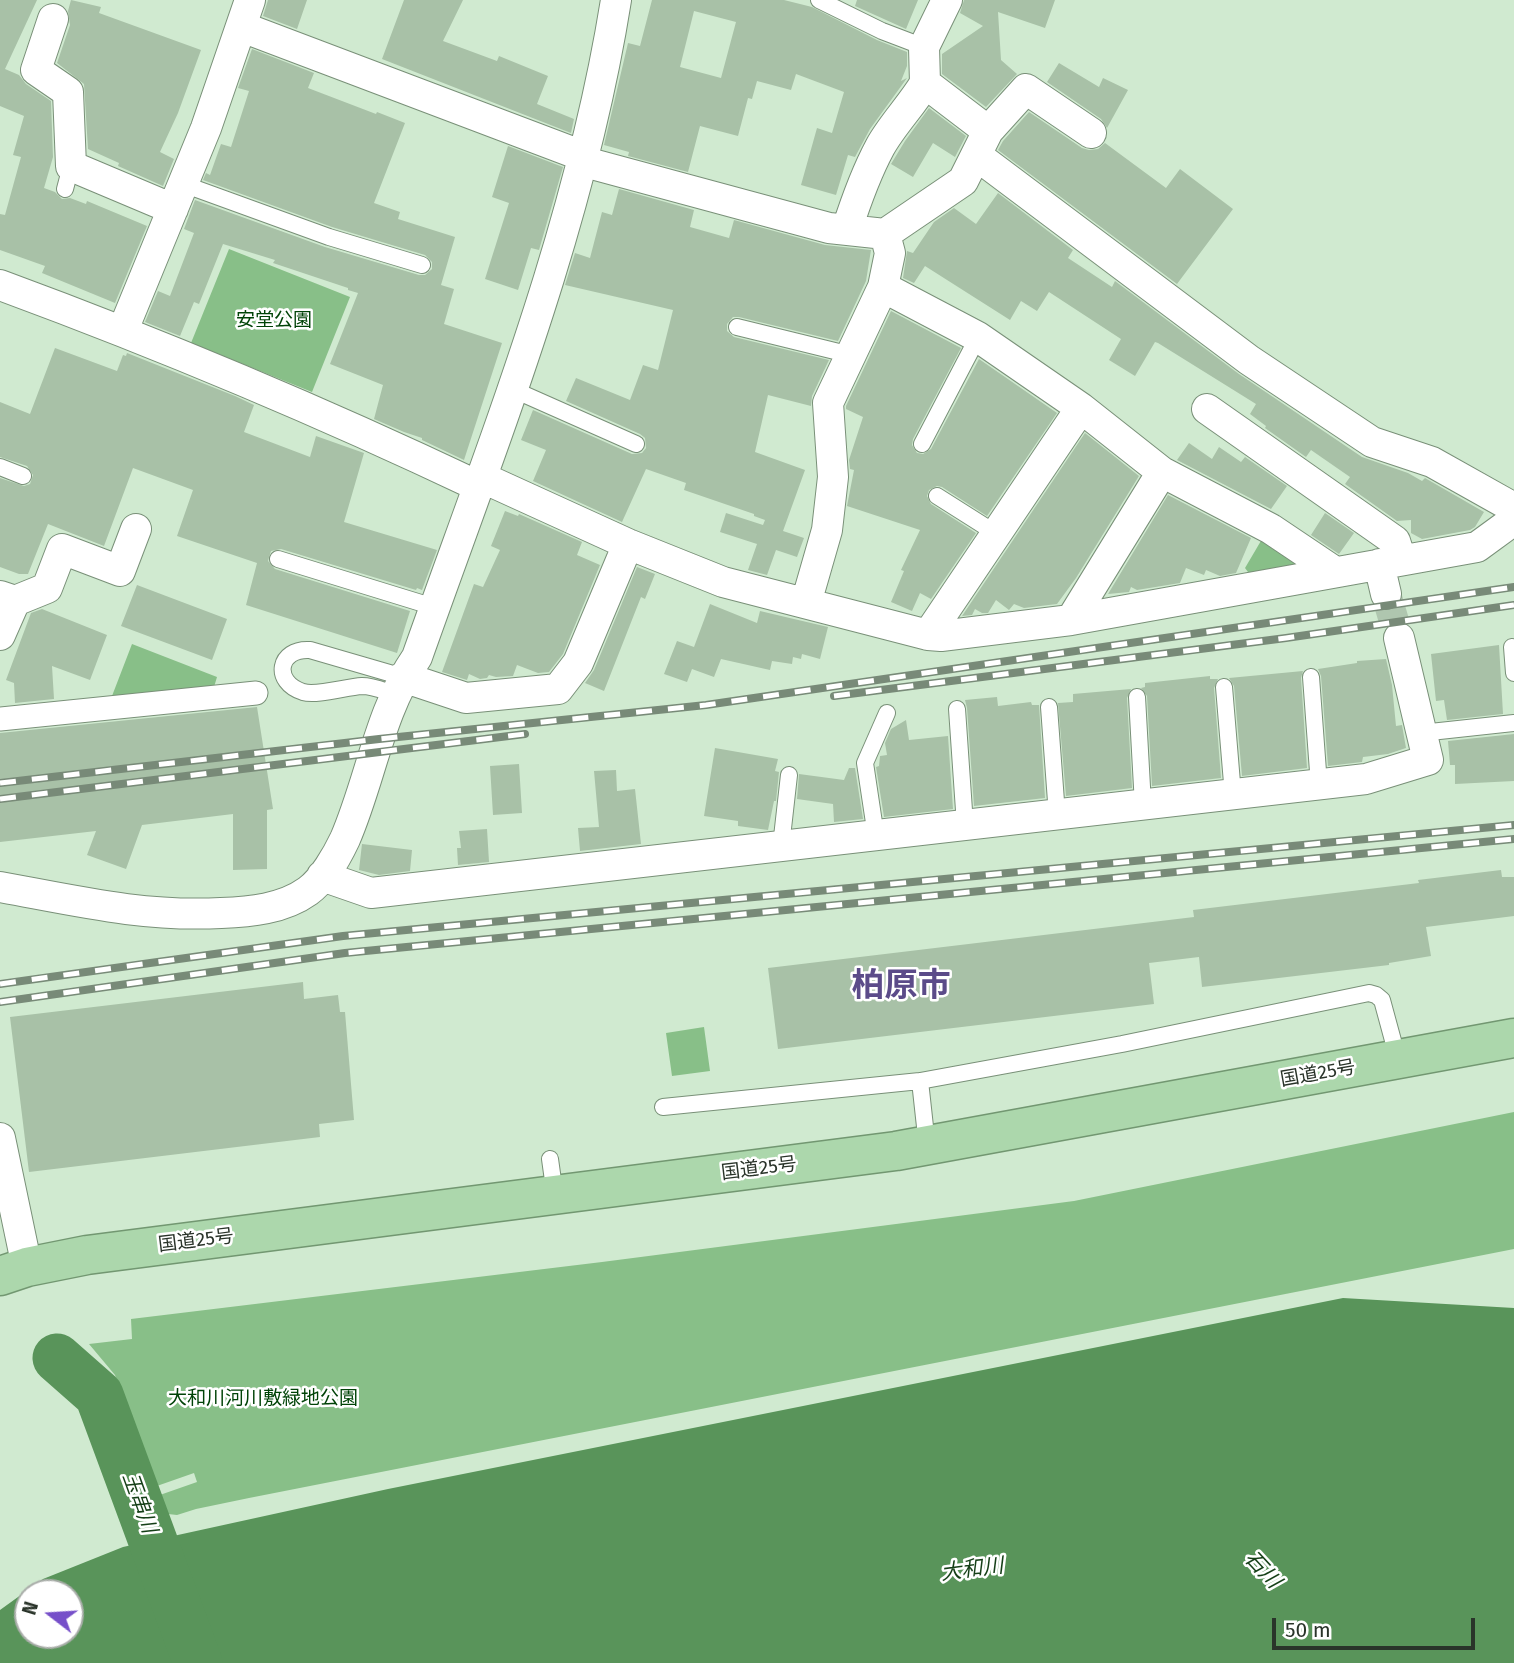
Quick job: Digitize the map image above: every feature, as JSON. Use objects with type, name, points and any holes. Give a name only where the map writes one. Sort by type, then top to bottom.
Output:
[{"type":"highway","name":"国道25号","points":[[13,1271],[88,1255],[552,1177],[927,1146],[1514,1038]]},
{"type":"street","points":[[0,887],[129,911],[181,915],[249,912],[279,905],[308,891],[322,876],[344,841],[399,685],[416,657],[543,300],[582,158],[610,40],[616,0]]},
{"type":"street","points":[[847,229],[861,188],[881,145],[925,83],[924,47],[947,0]]},
{"type":"street","points":[[122,330],[206,128],[246,13],[582,158],[829,228],[885,233],[963,181],[982,143],[1026,89],[1091,132]]},
{"type":"street","points":[[54,19],[36,70],[68,92],[68,178],[178,196]]},
{"type":"street","points":[[925,83],[982,143],[1250,360],[1372,442],[1432,462],[1514,508]]},
{"type":"street","points":[[806,603],[827,530],[833,477],[828,403],[883,287],[890,253],[885,233]]},
{"type":"street","points":[[0,285],[122,330],[723,582],[928,635],[941,636],[1071,620],[1476,547],[1514,520]]},
{"type":"street","points":[[883,287],[978,337],[1082,408],[1162,472],[1271,529],[1335,572]]},
{"type":"street","points":[[928,635],[1082,408]]},
{"type":"street","points":[[1208,409],[1395,541],[1386,594]]},
{"type":"street","points":[[1071,620],[1162,472]]},
{"type":"street","points":[[0,635],[7,598],[47,588],[62,549],[120,571],[136,529]]},
{"type":"street","points":[[399,685],[466,698],[558,689],[578,663],[628,544]]},
{"type":"street","points":[[322,876],[371,893],[1366,779],[1428,760],[1399,638]]},
{"type":"street","points":[[0,719],[256,693]]},
{"type":"street","points":[[0,1138],[13,1271]]},
{"type":"lane","points":[[819,0],[882,31],[924,47]]},
{"type":"lane","points":[[178,196],[422,265]]},
{"type":"lane","points":[[737,327],[850,355]]},
{"type":"lane","points":[[922,444],[978,337]]},
{"type":"lane","points":[[512,389],[636,444]]},
{"type":"lane","points":[[0,467],[23,476]]},
{"type":"lane","points":[[937,496],[997,534]]},
{"type":"lane","points":[[278,559],[434,607]]},
{"type":"lane","points":[[1512,647],[1514,673]]},
{"type":"lane","points":[[310,650],[399,685],[305,693],[289,685],[283,676],[283,664],[289,654],[310,650]]},
{"type":"lane","points":[[1311,677],[1319,785]]},
{"type":"lane","points":[[1224,687],[1233,795]]},
{"type":"lane","points":[[1137,697],[1143,805]]},
{"type":"lane","points":[[1049,707],[1057,815]]},
{"type":"lane","points":[[957,709],[965,825]]},
{"type":"lane","points":[[876,836],[865,764],[887,713]]},
{"type":"lane","points":[[1422,733],[1514,723]]},
{"type":"lane","points":[[780,846],[789,775]]},
{"type":"lane","points":[[663,1107],[920,1081],[1122,1044],[1369,993],[1382,1000],[1398,1059]]},
{"type":"lane","points":[[920,1081],[927,1146]]},
{"type":"green space","name":"安堂公園","points":[[229,249],[350,297],[312,392],[191,343]]},
{"type":"green space","points":[[1265,534],[1307,566],[1251,576],[1245,568]]},
{"type":"green space","points":[[132,644],[217,677],[214,687],[112,696]]},
{"type":"green space","points":[[704,1027],[710,1071],[672,1076],[666,1033]]},
{"type":"green space","name":"大和川河川敷緑地公園","points":[[1514,1112],[1514,1249],[249,1498],[177,1515],[168,1514],[157,1496],[197,1482],[194,1473],[154,1487],[115,1375],[89,1344],[132,1339],[131,1319],[1074,1201]]},
{"type":"water","points":[[1343,1298],[1514,1308],[1514,1663],[0,1663],[0,1610],[14,1600],[14,1649],[84,1649],[84,1579],[43,1579],[123,1547],[388,1489]]},
{"type":"building","points":[[0,0],[37,0],[5,69],[19,75],[26,84],[51,101],[53,157],[44,188],[55,192],[62,199],[70,198],[86,204],[87,201],[147,226],[115,303],[42,273],[45,266],[0,250],[0,214],[5,215],[21,157],[13,155],[24,116],[0,106]]},
{"type":"building","points":[[71,0],[101,7],[99,13],[201,50],[178,113],[160,152],[174,159],[163,186],[88,149],[84,84],[57,63],[70,25],[68,11]]},
{"type":"building","points":[[268,0],[307,0],[297,29],[263,16]]},
{"type":"building","points":[[404,0],[463,0],[443,41],[497,61],[499,56],[548,76],[537,104],[574,119],[571,133],[382,59]]},
{"type":"building","points":[[652,0],[784,0],[812,7],[907,52],[907,66],[901,81],[907,78],[870,129],[855,157],[848,155],[836,195],[801,185],[817,128],[832,133],[844,92],[796,74],[791,90],[757,81],[752,99],[748,98],[738,136],[700,126],[688,172],[628,156],[629,152],[604,145],[628,43],[640,46]],"holes":[[[694,11],[736,22],[721,78],[680,67]]]},
{"type":"building","points":[[857,0],[918,0],[906,29],[855,6]]},
{"type":"building","points":[[964,0],[1055,0],[1045,28],[998,12],[1001,60],[1017,74],[986,107],[942,74],[942,54],[983,26],[960,13]]},
{"type":"building","points":[[252,49],[314,73],[308,88],[405,123],[374,203],[400,212],[398,219],[455,237],[441,285],[454,289],[444,324],[502,343],[464,460],[422,438],[374,419],[383,385],[330,364],[358,293],[348,288],[273,263],[275,260],[223,244],[199,304],[194,302],[180,336],[145,322],[158,291],[170,296],[194,233],[184,229],[195,200],[325,247],[419,275],[425,275],[432,269],[432,262],[425,255],[332,227],[203,180],[206,173],[210,175],[221,144],[231,147],[249,91],[238,88]]},
{"type":"building","points":[[1059,63],[1099,87],[1103,78],[1128,90],[1107,128],[1101,119],[1047,82]]},
{"type":"building","points":[[929,108],[966,136],[955,157],[933,143],[913,177],[891,164]]},
{"type":"building","points":[[1029,112],[1082,148],[1098,149],[1105,143],[1166,188],[1180,169],[1233,209],[1177,284],[998,150]]},
{"type":"building","points":[[508,146],[563,167],[539,250],[531,248],[518,290],[485,279],[509,203],[492,197]]},
{"type":"building","points":[[619,189],[694,210],[690,227],[729,238],[734,220],[825,245],[871,250],[866,281],[838,341],[739,317],[733,317],[727,324],[727,331],[734,337],[829,360],[812,396],[811,406],[768,395],[755,452],[805,470],[783,531],[804,538],[797,557],[776,550],[767,575],[748,570],[757,544],[720,532],[726,513],[763,525],[765,520],[684,490],[686,483],[646,469],[622,522],[533,481],[546,450],[521,440],[533,410],[632,454],[642,453],[646,448],[645,438],[640,434],[566,401],[576,378],[630,400],[643,365],[658,370],[673,310],[565,285],[575,253],[590,258],[602,212],[612,215]]},
{"type":"building","points":[[998,193],[1073,250],[1068,258],[1112,287],[1115,281],[1239,374],[1362,457],[1408,473],[1422,481],[1425,478],[1484,512],[1475,527],[1422,539],[1411,533],[1411,520],[1397,521],[1345,484],[1350,477],[1311,450],[1306,457],[1265,428],[1266,426],[1250,414],[1256,404],[1158,343],[1155,342],[1135,376],[1109,360],[1121,339],[1049,292],[1037,311],[1021,301],[1010,320],[925,266],[914,283],[903,278],[907,251],[913,253],[934,222],[954,208],[976,224]]},
{"type":"building","points":[[891,311],[961,348],[913,439],[912,445],[917,453],[923,454],[931,449],[979,359],[1057,413],[987,516],[942,487],[929,490],[927,496],[931,504],[976,533],[931,599],[920,593],[912,611],[891,602],[904,571],[901,570],[920,530],[847,506],[854,470],[850,469],[849,460],[863,417],[846,409],[846,406]]},
{"type":"building","points":[[55,348],[117,371],[123,355],[126,356],[127,353],[235,396],[254,405],[244,432],[310,457],[316,436],[364,453],[344,522],[437,550],[422,590],[281,549],[271,551],[268,561],[275,569],[410,611],[397,653],[246,605],[257,563],[177,536],[193,490],[133,468],[104,546],[48,524],[28,574],[19,574],[0,567],[0,478],[24,486],[30,484],[33,475],[27,466],[0,457],[0,402],[30,414]]},
{"type":"building","points":[[1085,433],[1139,476],[1076,578],[1057,604],[1024,608],[1014,604],[1009,610],[996,600],[988,613],[975,609],[972,615],[962,616]]},
{"type":"building","points":[[1189,443],[1212,459],[1219,447],[1241,462],[1245,457],[1287,486],[1271,509],[1177,460]]},
{"type":"building","points":[[1168,495],[1251,538],[1236,573],[1220,576],[1206,570],[1204,575],[1186,568],[1180,583],[1137,590],[1131,587],[1129,592],[1108,594]]},
{"type":"building","points":[[505,511],[518,516],[519,514],[582,542],[577,555],[600,565],[563,654],[549,672],[538,673],[517,665],[513,676],[489,675],[480,679],[469,674],[467,680],[442,672],[474,584],[483,587],[500,550],[491,546]]},
{"type":"building","points":[[1325,513],[1354,533],[1339,554],[1311,535]]},
{"type":"building","points":[[637,567],[655,574],[645,599],[641,597],[604,691],[585,683],[594,670]]},
{"type":"building","points":[[137,585],[227,619],[212,660],[121,626]]},
{"type":"building","points":[[710,604],[757,623],[760,611],[828,627],[820,659],[802,654],[801,659],[793,657],[792,664],[772,661],[770,670],[721,659],[714,677],[692,669],[687,682],[664,674],[677,641],[694,647]]},
{"type":"building","points":[[42,609],[107,635],[90,680],[52,666],[54,699],[15,703],[14,683],[6,680],[31,613]]},
{"type":"building","points":[[1499,645],[1503,714],[1447,720],[1444,700],[1436,701],[1431,654]]},
{"type":"building","points":[[1386,659],[1396,726],[1402,725],[1406,748],[1388,754],[1363,757],[1362,762],[1328,766],[1321,676],[1318,669],[1357,661]]},
{"type":"building","points":[[1303,671],[1301,678],[1307,768],[1242,776],[1234,686],[1229,678]]},
{"type":"building","points":[[1210,676],[1210,679],[1218,679],[1214,688],[1221,778],[1152,786],[1147,696],[1141,688],[1145,687],[1145,683]]},
{"type":"building","points":[[1131,689],[1127,698],[1132,788],[1066,796],[1058,703],[1073,702],[1073,694]]},
{"type":"building","points":[[997,697],[998,706],[1031,702],[1032,705],[1039,705],[1045,798],[974,806],[965,700]]},
{"type":"building","points":[[257,707],[273,809],[267,810],[267,869],[233,870],[233,814],[142,825],[126,869],[87,855],[96,831],[0,842],[0,733]]},
{"type":"building","points":[[906,720],[909,740],[948,736],[953,809],[884,817],[876,767],[879,766],[880,756],[887,755],[885,743],[891,729]]},
{"type":"building","points":[[1514,734],[1514,781],[1455,784],[1455,765],[1450,765],[1448,741]]},
{"type":"building","points":[[715,748],[778,759],[775,771],[779,772],[776,801],[768,830],[738,826],[738,821],[704,816]]},
{"type":"building","points":[[519,764],[522,813],[493,815],[490,766]]},
{"type":"building","points":[[849,768],[855,768],[863,819],[834,822],[833,804],[797,799],[799,774],[844,780]]},
{"type":"building","points":[[616,770],[617,791],[635,789],[641,844],[580,851],[578,828],[599,827],[594,771]]},
{"type":"building","points":[[487,829],[489,862],[458,865],[457,848],[461,848],[459,831]]},
{"type":"building","points":[[362,844],[412,850],[410,871],[379,875],[359,870]]},
{"type":"building","points":[[1501,870],[1502,877],[1514,877],[1514,916],[1426,927],[1431,956],[1389,965],[1202,987],[1199,957],[1149,963],[1154,1004],[778,1049],[768,968],[1194,917],[1193,910],[1419,883],[1418,880]]},
{"type":"building","points":[[303,982],[304,999],[338,995],[340,1012],[345,1012],[354,1120],[319,1124],[320,1137],[29,1172],[10,1017]]},
{"type":"waterway","name":"玉串川","points":[[57,1358],[99,1395],[198,1663]]},
{"type":"tunnel","points":[[1386,594],[1399,638]]},
{"type":"railway","points":[[0,783],[379,739],[706,705],[1514,587]]},
{"type":"railway","points":[[834,696],[1286,638],[1514,605]]},
{"type":"railway","points":[[0,799],[525,734]]},
{"type":"railway","points":[[0,984],[343,936],[1514,825]]},
{"type":"railway","points":[[0,1002],[345,953],[1514,839]]},
{"type":"district","name":"柏原市","points":[[901,987]]},
{"type":"water label","name":"大和川","points":[[972,1570]]},
{"type":"water label","name":"石川","points":[[1262,1570]]}]
